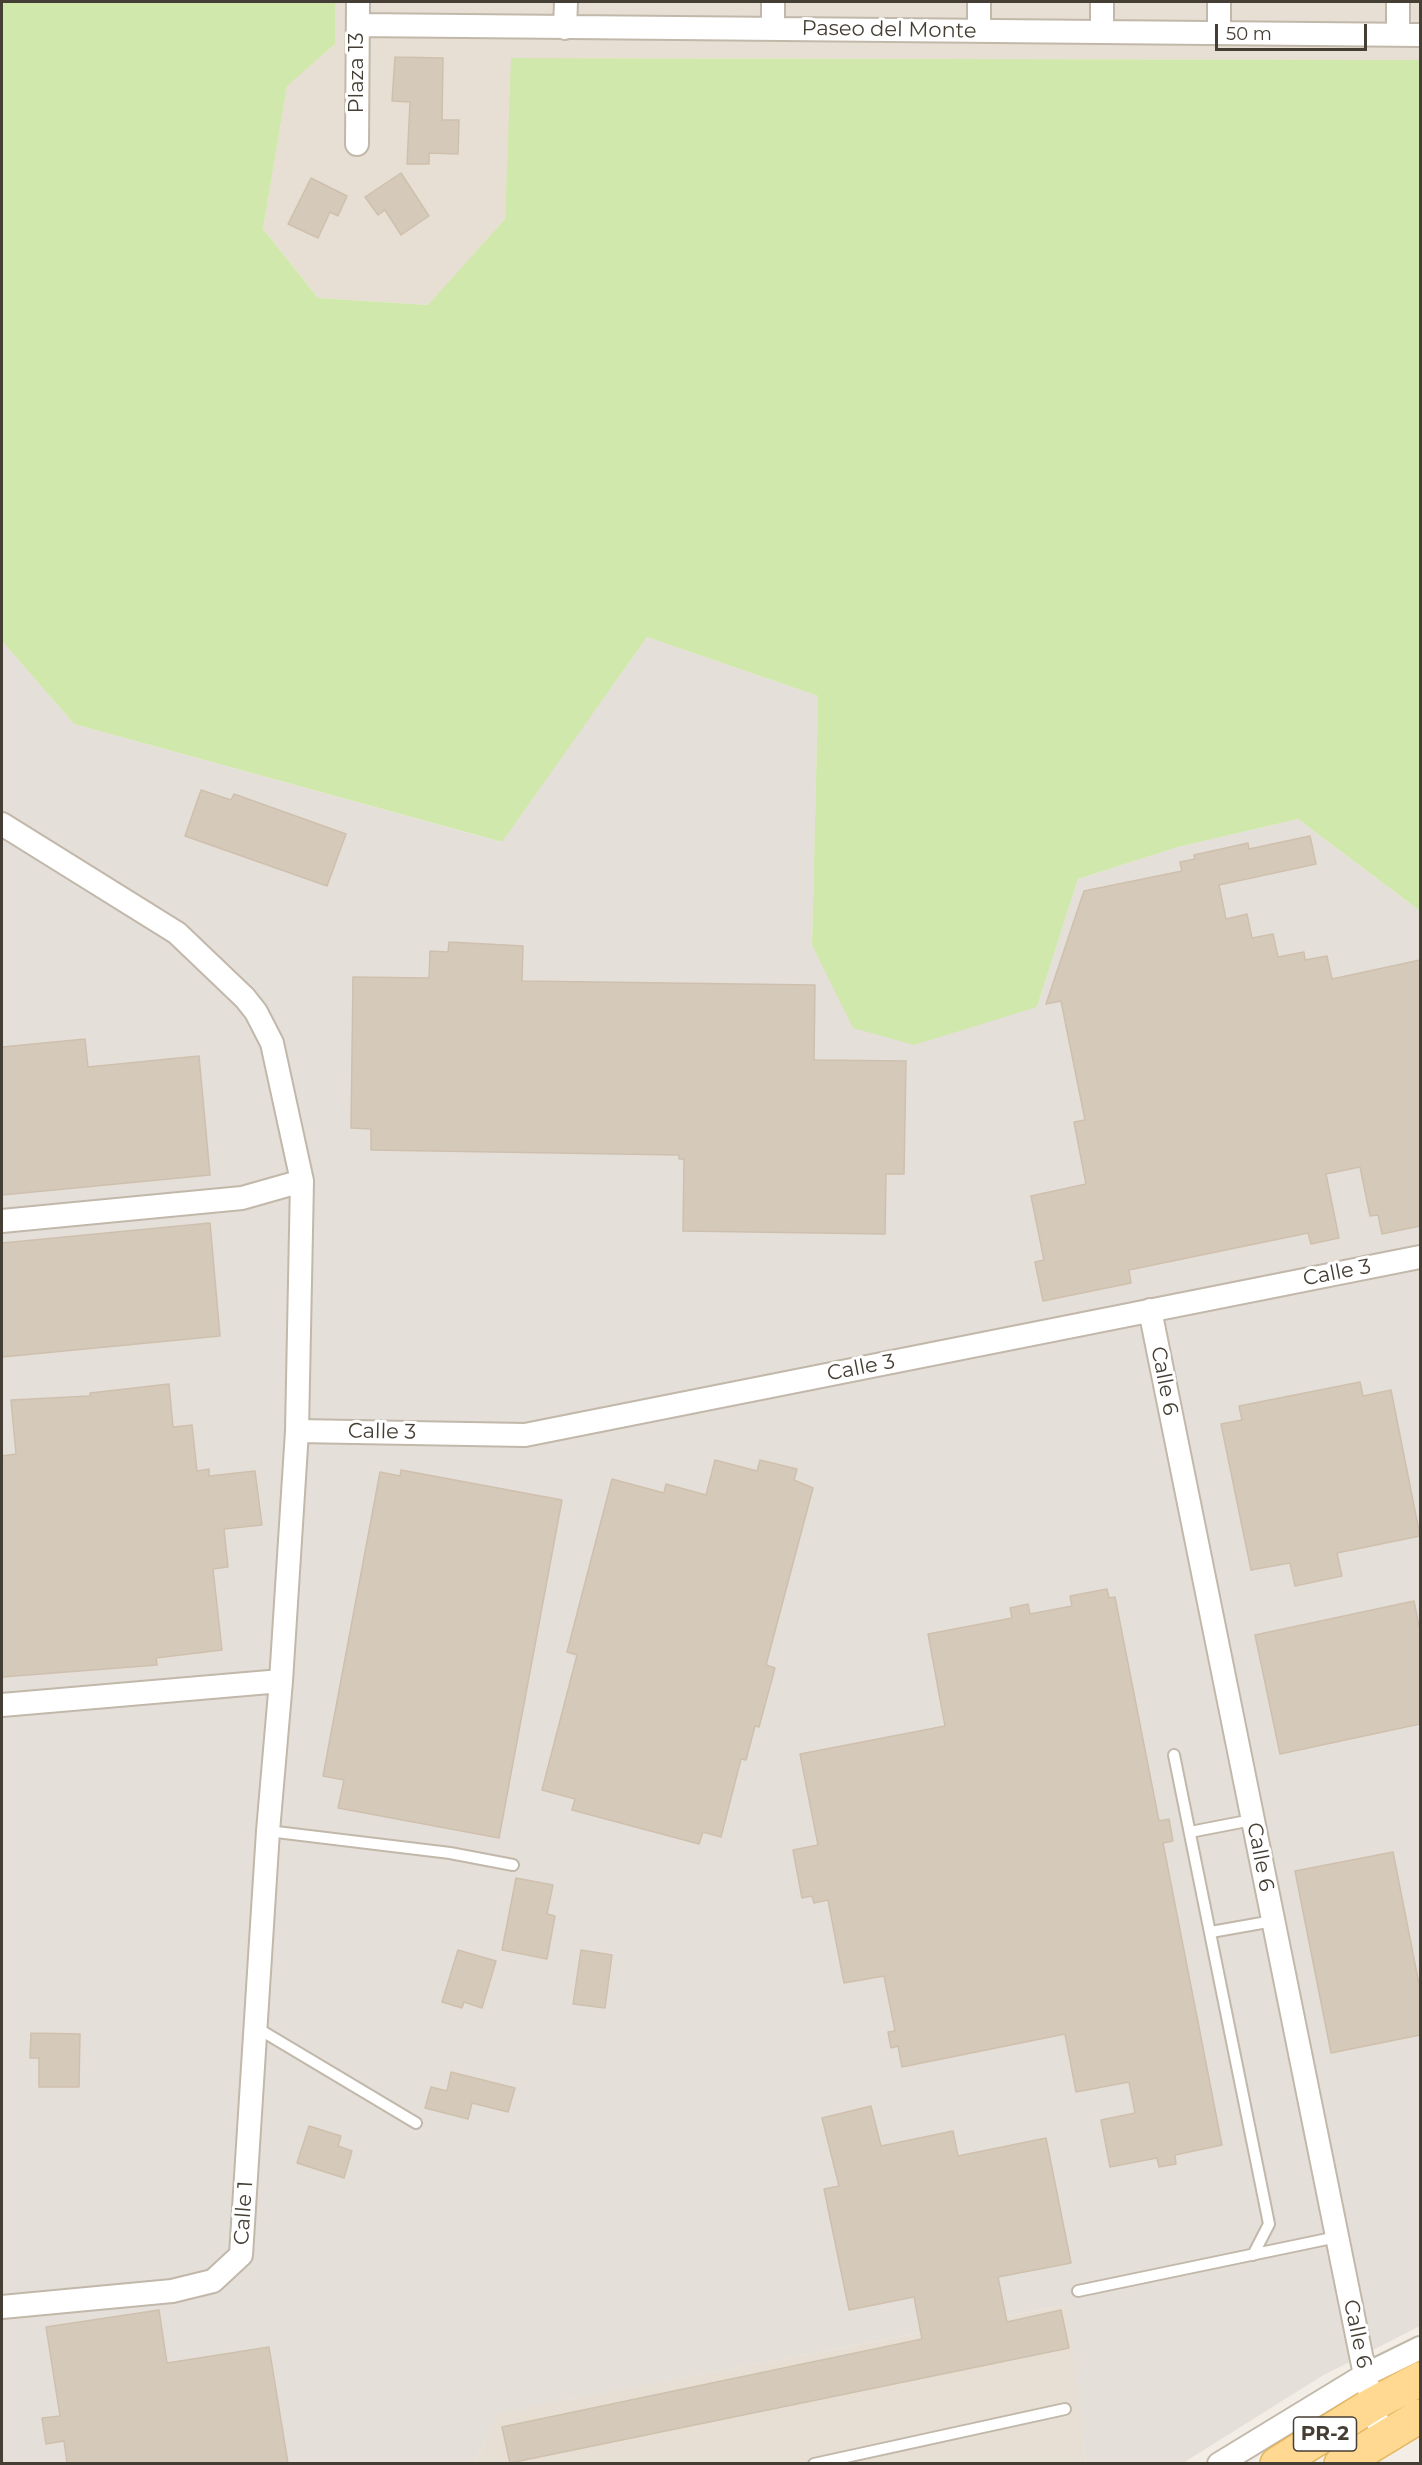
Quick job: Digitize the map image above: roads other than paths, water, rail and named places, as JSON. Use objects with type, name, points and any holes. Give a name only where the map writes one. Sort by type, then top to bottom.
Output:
[{"type":"main road","name":"PR-2","points":[[1277,2463],[1369,2390],[1420,2379]]},
{"type":"main road","name":"PR-2","points":[[1341,2463],[1420,2416]]},
{"type":"street","name":"Plaza 13","points":[[357,144],[358,2]]},
{"type":"street","points":[[565,28],[566,2]]},
{"type":"street","points":[[773,2],[773,29]]},
{"type":"street","points":[[979,2],[979,31]]},
{"type":"street","points":[[1102,2],[1102,32]]},
{"type":"street","points":[[1219,2],[1219,33]]},
{"type":"street","points":[[1398,2],[1409,35]]},
{"type":"street","name":"Paseo del Monte","points":[[358,25],[1409,35]]},
{"type":"street","name":"Calle 1","points":[[2,824],[177,933],[256,1012],[272,1043],[302,1181],[297,1431],[281,1682],[268,1831],[241,2255],[213,2282],[172,2291],[2,2307]]},
{"type":"street","points":[[2,1221],[242,1198],[302,1181]]},
{"type":"street","name":"Calle 3","points":[[297,1431],[525,1435],[1420,1257]]},
{"type":"street","name":"Calle 6","points":[[1150,1310],[1337,2237],[1369,2390],[1382,2438]]},
{"type":"street","points":[[2,1705],[281,1682]]},
{"type":"street","points":[[1219,2463],[1369,2390],[1420,2348]]},
{"type":"lane","points":[[1174,1755],[1269,2224],[1253,2254]]},
{"type":"lane","points":[[1190,1832],[1252,1820]]},
{"type":"lane","points":[[268,1831],[450,1853],[513,1865]]},
{"type":"lane","points":[[1211,1932],[1273,1921]]},
{"type":"lane","points":[[257,2028],[417,2123]]},
{"type":"lane","points":[[1078,2291],[1337,2237]]},
{"type":"lane","points":[[814,2463],[1065,2409]]}]
